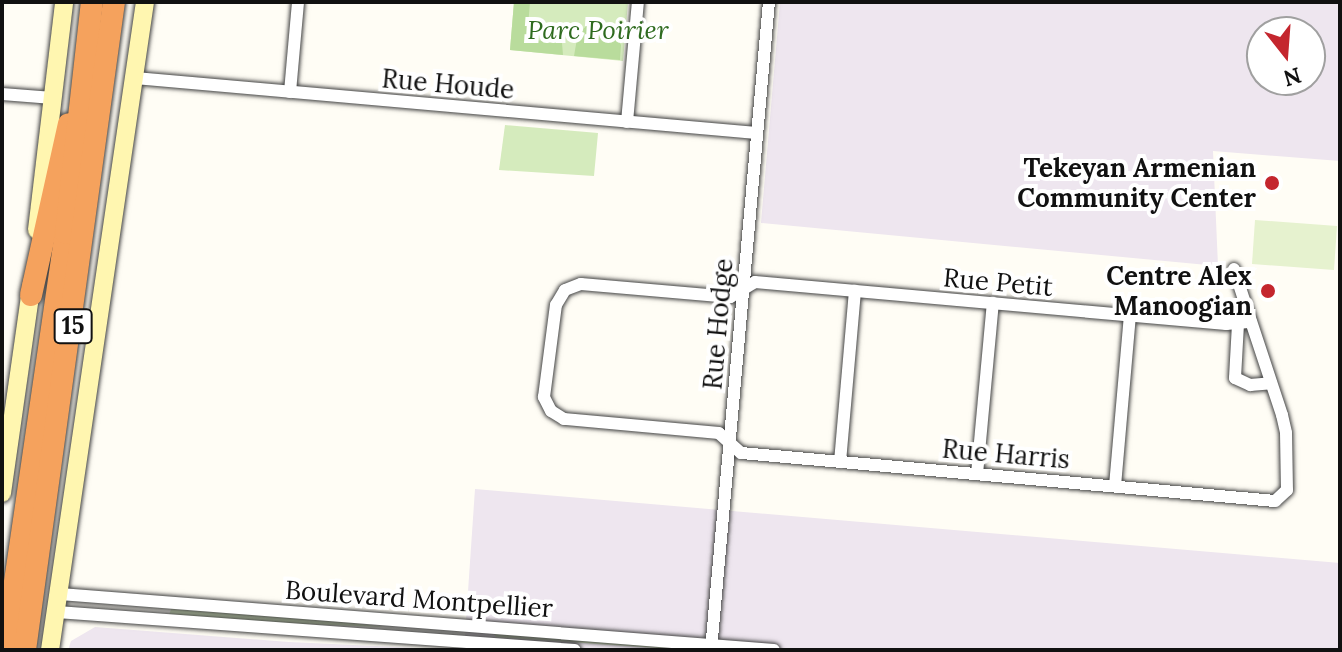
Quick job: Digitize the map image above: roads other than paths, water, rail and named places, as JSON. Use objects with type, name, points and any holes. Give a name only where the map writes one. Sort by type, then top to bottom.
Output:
[{"type":"highway","name":"15","points":[[5,650],[66,233],[92,2]]},
{"type":"highway","name":"15","points":[[25,650],[114,2]]},
{"type":"highway","points":[[31,295],[83,72]]},
{"type":"main road","points":[[3,484],[31,295],[64,2]]},
{"type":"main road","points":[[50,650],[145,2]]},
{"type":"street","points":[[290,92],[298,2]]},
{"type":"street","points":[[627,122],[638,2]]},
{"type":"street","name":"Rue Hodge","points":[[711,647],[769,2]]},
{"type":"street","name":"Rue Houde","points":[[135,78],[757,133]]},
{"type":"street","points":[[2,94],[53,98]]},
{"type":"street","points":[[1234,269],[1244,323],[1271,383],[1250,385],[1235,378],[1244,323]]},
{"type":"street","name":"Rue Petit","points":[[729,443],[719,433],[564,419],[548,408],[544,389],[556,305],[569,288],[586,284],[730,297],[755,282],[1244,323]]},
{"type":"street","points":[[840,462],[855,291]]},
{"type":"street","points":[[977,474],[993,303]]},
{"type":"street","points":[[1115,486],[1130,315]]},
{"type":"street","name":"Rue Harris","points":[[729,443],[741,453],[1272,501],[1283,498],[1288,487],[1288,447],[1271,383]]},
{"type":"street","name":"Boulevard Montpellier","points":[[59,603],[774,650]]},
{"type":"street","name":"Boulevard Montpellier","points":[[59,603],[575,650]]},
{"type":"place","name":"Tekeyan Armenian Community Center","points":[[1272,183]]},
{"type":"place","name":"Centre Alex Manoogian","points":[[1268,291]]},
{"type":"park label","name":"Parc Poirier","points":[[598,30]]}]
